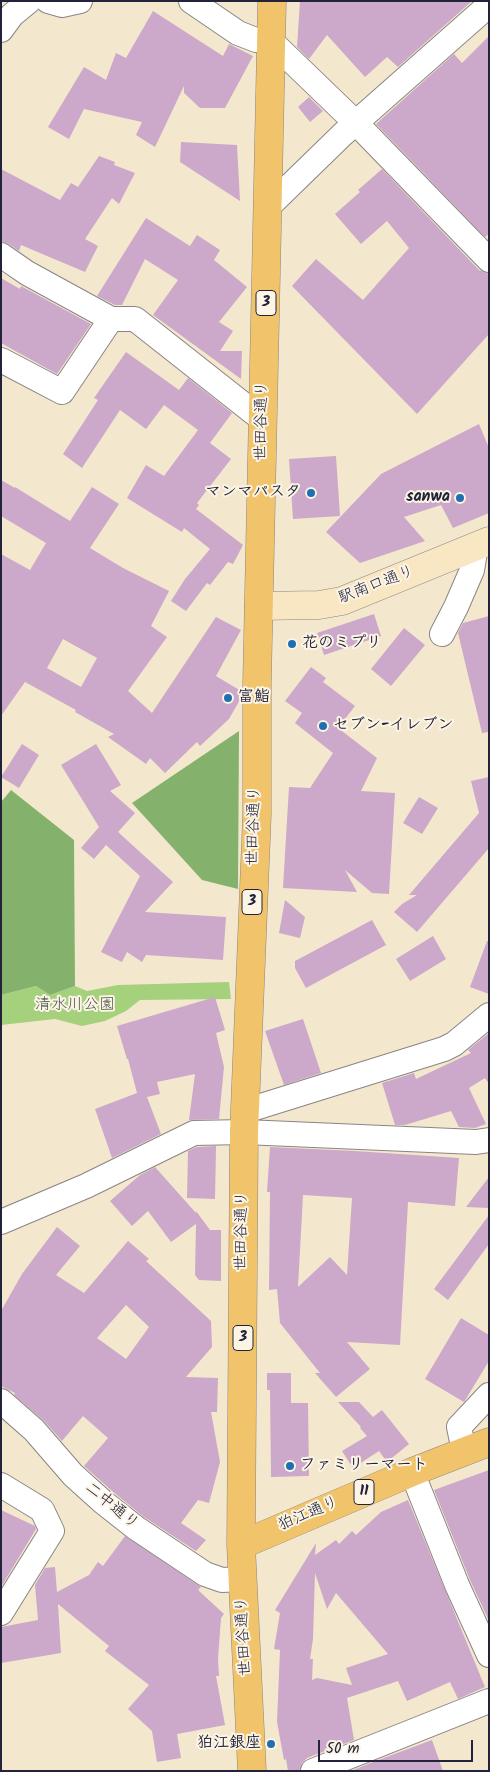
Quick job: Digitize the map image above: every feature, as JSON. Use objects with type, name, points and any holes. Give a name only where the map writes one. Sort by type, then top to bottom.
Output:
[{"type":"main road","name":"世田谷通り","points":[[252,1771],[241,1545],[244,1122],[257,814],[272,1]]},
{"type":"main road","name":"狛江通り","points":[[241,1545],[412,1472],[477,1447]]},
{"type":"street","points":[[1,30],[12,14],[30,1]]},
{"type":"street","points":[[48,1],[62,5],[80,1]]},
{"type":"street","points":[[191,1],[238,33],[256,40],[271,41],[356,123],[489,260]]},
{"type":"street","points":[[268,207],[356,123],[489,5]]},
{"type":"street","points":[[1,255],[27,273],[110,319],[135,319],[263,420]]},
{"type":"street","points":[[1,360],[62,392],[110,319]]},
{"type":"street","points":[[442,634],[456,607],[482,544]]},
{"type":"street","name":"駅南口通り","points":[[260,606],[319,605],[342,601],[482,544]]},
{"type":"street","points":[[1,1222],[86,1186],[194,1133],[244,1122],[444,1049],[454,1044],[489,1015]]},
{"type":"street","points":[[244,1122],[476,1142],[489,1140]]},
{"type":"street","points":[[477,1447],[458,1427],[489,1395]]},
{"type":"street","name":"二中通り","points":[[1,1400],[34,1430],[73,1475],[136,1528],[205,1574],[222,1580],[242,1579]]},
{"type":"street","points":[[412,1472],[457,1585],[489,1656]]},
{"type":"street","points":[[1,1485],[42,1510],[52,1531],[1,1613]]},
{"type":"street","points":[[313,1771],[489,1701]]},
{"type":"green space","points":[[239,731],[238,889],[202,880],[132,803]]},
{"type":"green space","points":[[11,790],[74,840],[75,986],[50,995],[36,986],[1,995],[1,802]]},
{"type":"green space","name":"清水川公園","points":[[229,982],[231,999],[140,1000],[126,1011],[105,1021],[82,1026],[55,1019],[1,1025],[1,995],[36,986],[50,995],[75,986],[87,991],[118,985]]},
{"type":"building","points":[[300,1],[472,1],[398,67],[387,57],[365,77],[327,35],[309,59],[297,47]]},
{"type":"building","points":[[153,11],[223,56],[229,44],[253,56],[225,108],[200,108],[184,93],[184,86],[155,147],[136,135],[142,122],[84,109],[69,139],[48,127],[84,67],[106,80],[116,53],[126,58]]},
{"type":"building","points":[[489,36],[489,234],[485,237],[376,124],[454,54],[462,63]]},
{"type":"building","points":[[309,97],[323,111],[310,122],[298,107]]},
{"type":"building","points":[[181,142],[237,145],[240,201],[180,162]]},
{"type":"building","points":[[99,156],[115,162],[114,165],[135,173],[119,204],[112,198],[85,239],[98,246],[85,272],[21,245],[19,251],[1,241],[1,169],[60,200],[71,183],[78,187]]},
{"type":"building","points":[[382,169],[479,270],[489,274],[489,334],[417,414],[292,286],[316,259],[363,300],[409,248],[387,221],[361,244],[335,214]]},
{"type":"building","points":[[146,218],[190,246],[197,235],[220,250],[214,260],[247,287],[219,322],[233,331],[220,351],[242,351],[241,379],[153,315],[178,280],[145,259],[122,305],[115,305],[97,296]]},
{"type":"building","points":[[1,278],[20,289],[21,286],[91,324],[57,374],[1,343]]},
{"type":"building","points":[[126,352],[179,390],[188,378],[232,413],[210,443],[231,459],[197,503],[199,505],[196,509],[243,545],[233,564],[228,562],[210,585],[207,583],[186,611],[171,601],[185,579],[210,549],[184,528],[182,532],[127,498],[146,465],[164,476],[198,430],[164,405],[146,429],[120,410],[82,468],[63,454],[98,400],[94,398]]},
{"type":"building","points":[[479,424],[489,448],[489,513],[453,528],[441,505],[404,517],[425,541],[360,563],[326,532],[381,474]]},
{"type":"building","points":[[336,456],[340,516],[293,519],[289,459]]},
{"type":"building","points":[[1,480],[70,521],[92,487],[119,504],[90,548],[123,568],[169,591],[151,626],[167,637],[128,691],[152,713],[216,617],[241,630],[216,676],[241,691],[241,698],[229,719],[200,746],[197,742],[165,773],[150,758],[146,764],[108,737],[114,734],[75,712],[76,710],[25,682],[1,716],[1,554],[30,570],[46,543],[1,516]],"holes":[[[63,639],[97,658],[81,687],[47,668]]]},
{"type":"building","points":[[374,614],[381,636],[324,655],[317,633]]},
{"type":"building","points":[[489,616],[489,732],[482,733],[458,633],[463,623]]},
{"type":"building","points":[[404,628],[425,645],[391,686],[371,669]]},
{"type":"building","points":[[311,667],[326,678],[323,682],[355,706],[338,728],[377,758],[361,791],[395,793],[389,894],[372,893],[345,870],[357,892],[283,888],[289,787],[310,788],[333,753],[295,723],[302,713],[285,701]]},
{"type":"building","points":[[22,744],[39,755],[19,788],[1,777]]},
{"type":"building","points":[[96,744],[121,785],[110,791],[135,813],[118,832],[173,882],[145,912],[226,917],[223,960],[146,955],[142,962],[127,952],[122,962],[101,952],[140,876],[106,845],[94,859],[81,848],[99,827],[61,765]]},
{"type":"building","points":[[489,777],[489,848],[417,932],[394,912],[402,904],[417,895],[409,895],[479,813],[471,781]]},
{"type":"building","points":[[419,797],[438,808],[422,834],[403,823]]},
{"type":"building","points":[[285,900],[305,917],[300,938],[279,933]]},
{"type":"building","points":[[372,920],[386,945],[306,988],[295,968],[295,961]]},
{"type":"building","points":[[433,936],[446,959],[410,981],[396,959]]},
{"type":"building","points":[[487,941],[489,941],[489,994],[470,987]]},
{"type":"building","points":[[215,997],[225,1030],[216,1033],[224,1067],[219,1119],[189,1120],[195,1074],[157,1082],[160,1094],[147,1097],[161,1134],[112,1158],[95,1109],[137,1093],[117,1026]]},
{"type":"building","points":[[303,1019],[321,1073],[284,1085],[265,1031]]},
{"type":"building","points":[[489,1033],[489,1084],[485,1078],[469,1088],[486,1124],[475,1128],[459,1127],[451,1111],[405,1125],[395,1125],[382,1083],[414,1073],[416,1079],[471,1053],[468,1050]]},
{"type":"building","points":[[216,1146],[215,1199],[187,1198],[188,1151],[197,1147]]},
{"type":"building","points":[[270,1147],[459,1158],[455,1206],[408,1202],[400,1345],[347,1342],[370,1369],[336,1397],[315,1373],[320,1373],[280,1323],[277,1289],[269,1290],[270,1192],[267,1192]],"holes":[[[303,1195],[352,1198],[347,1275],[330,1257],[298,1287]]]},
{"type":"building","points":[[155,1167],[196,1213],[196,1211],[210,1230],[221,1230],[221,1281],[199,1280],[195,1275],[196,1224],[171,1242],[148,1211],[132,1226],[110,1201],[140,1175]]},
{"type":"building","points":[[489,1177],[489,1208],[466,1207]]},
{"type":"building","points":[[489,1215],[489,1244],[448,1300],[434,1289]]},
{"type":"building","points":[[57,1227],[80,1246],[56,1275],[84,1293],[128,1241],[149,1259],[146,1261],[211,1321],[212,1347],[186,1377],[218,1378],[217,1412],[211,1412],[220,1462],[209,1503],[198,1500],[181,1523],[206,1540],[196,1551],[144,1517],[84,1466],[108,1438],[83,1416],[62,1441],[44,1421],[14,1395],[15,1393],[1,1386],[1,1311],[22,1274]],"holes":[[[126,1305],[149,1327],[126,1359],[97,1338]]]},
{"type":"building","points":[[461,1318],[489,1335],[489,1361],[464,1402],[425,1379]]},
{"type":"building","points":[[267,1373],[291,1373],[291,1403],[308,1403],[309,1476],[271,1477],[270,1390],[267,1390]]},
{"type":"building","points":[[338,1402],[359,1402],[373,1417],[382,1410],[409,1444],[387,1462],[379,1451],[353,1468],[342,1451],[367,1436]]},
{"type":"building","points":[[489,1470],[489,1621],[470,1580],[434,1490]]},
{"type":"building","points":[[408,1500],[485,1687],[458,1699],[450,1682],[407,1701],[398,1681],[347,1698],[354,1740],[307,1758],[302,1763],[300,1771],[288,1771],[277,1722],[280,1650],[274,1649],[280,1613],[275,1610],[316,1543],[315,1555],[336,1540],[339,1544],[352,1531],[356,1535],[381,1512]],"holes":[[[315,1573],[327,1609],[336,1593],[388,1654],[346,1668],[352,1685],[317,1678],[312,1680],[313,1659],[310,1659],[313,1639]]]},
{"type":"building","points":[[1,1510],[35,1526],[36,1529],[1,1587]]},
{"type":"building","points":[[125,1536],[201,1587],[198,1590],[224,1614],[221,1618],[218,1659],[219,1676],[216,1676],[225,1725],[177,1734],[181,1758],[157,1762],[152,1731],[128,1709],[149,1685],[105,1651],[109,1646],[58,1604],[61,1653],[1,1663],[1,1627],[38,1620],[35,1585],[45,1568],[55,1567],[57,1592],[89,1575],[98,1562],[103,1566]]},
{"type":"building","points":[[432,1740],[443,1771],[351,1771],[373,1762]]},
{"type":"place","name":"マンマパスタ","points":[[311,493]]},
{"type":"place","name":"sanwa","points":[[460,498]]},
{"type":"place","name":"花のミプリ","points":[[292,644]]},
{"type":"place","name":"富鮨","points":[[228,698]]},
{"type":"place","name":"セブン-イレブン","points":[[323,726]]},
{"type":"place","name":"ファミリーマート","points":[[290,1466]]},
{"type":"place","name":"狛江銀座","points":[[271,1744]]}]
